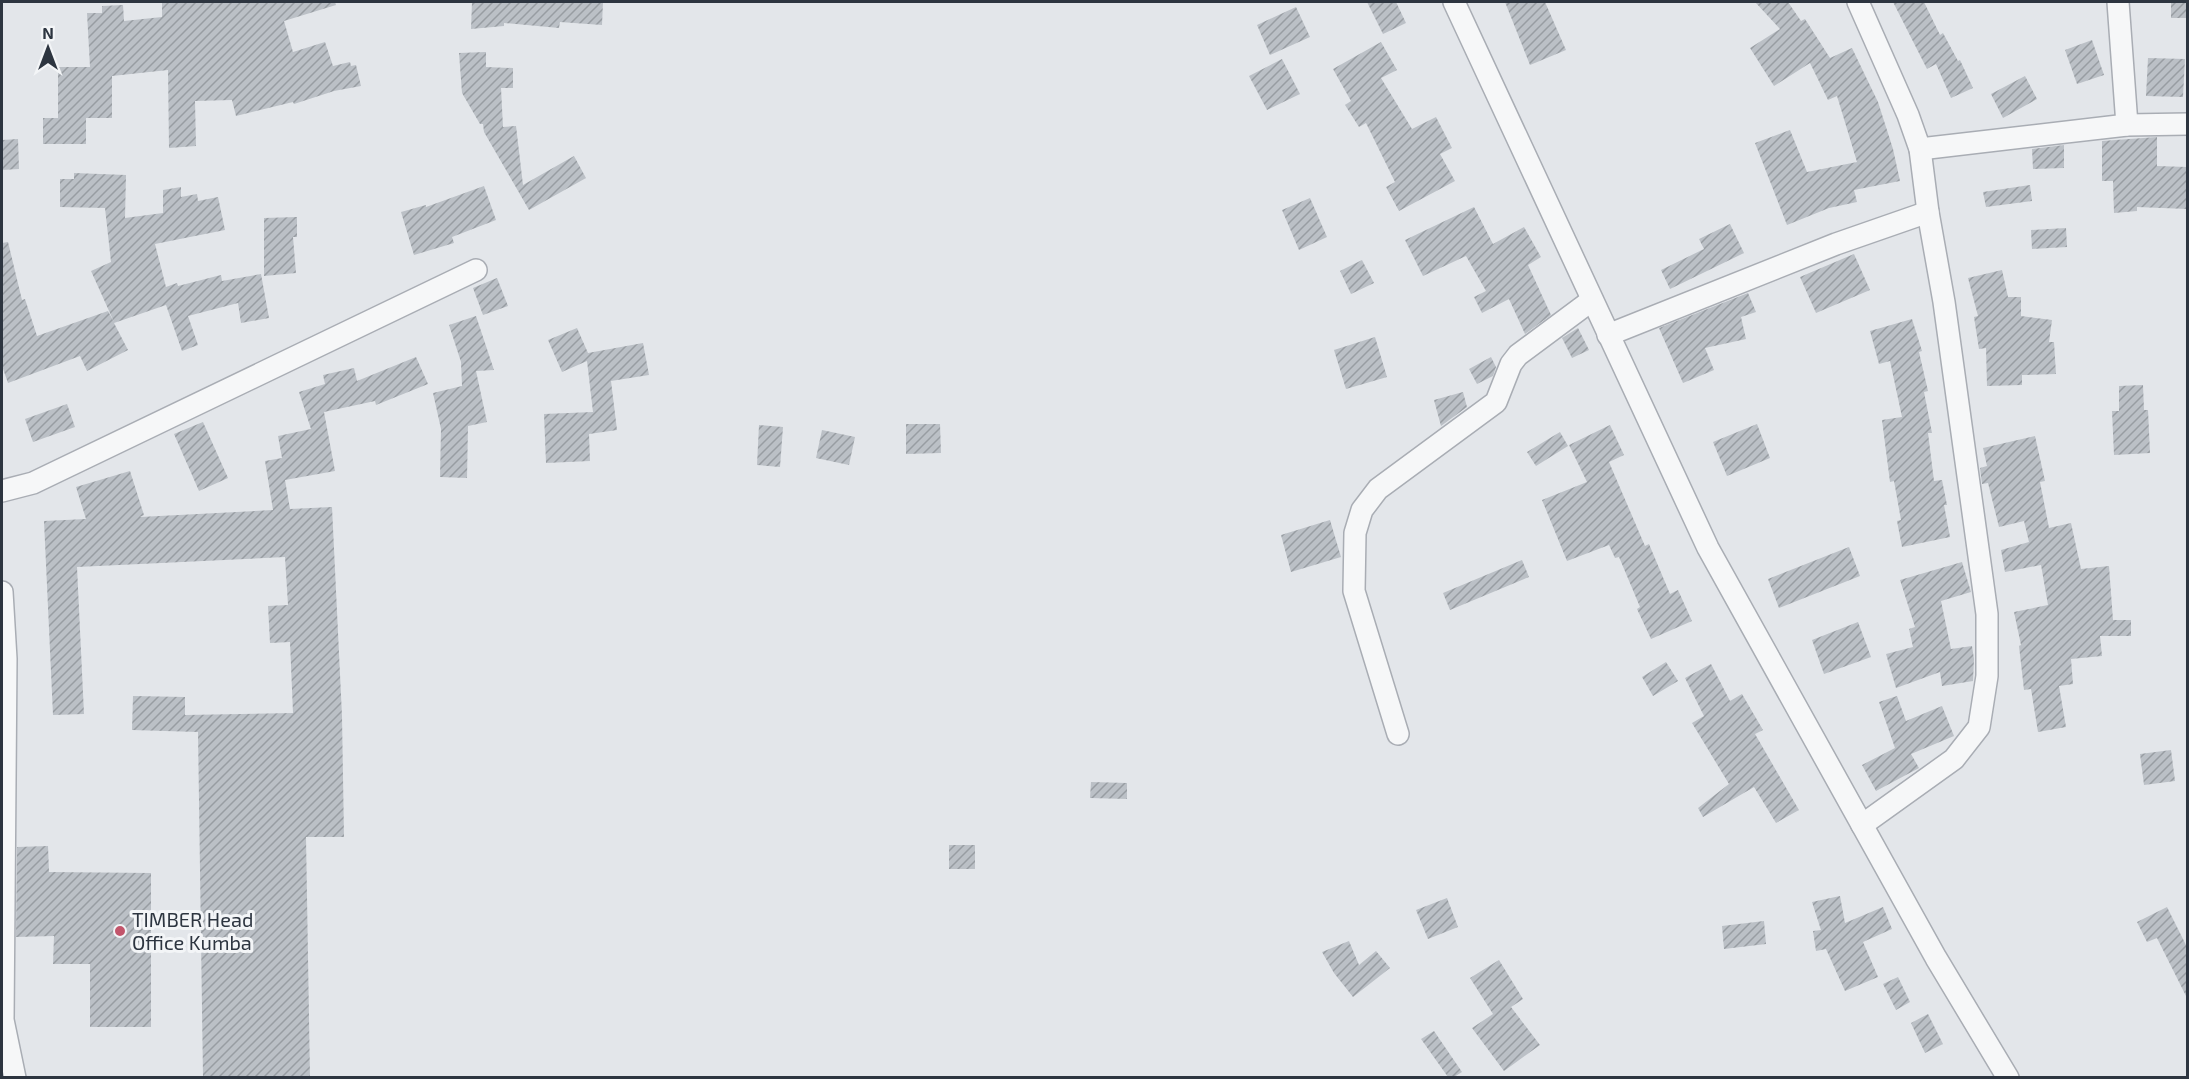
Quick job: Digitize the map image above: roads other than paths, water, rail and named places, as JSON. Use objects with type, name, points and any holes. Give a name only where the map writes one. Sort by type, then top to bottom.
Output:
[{"type":"street","points":[[1454,2],[1708,548],[1936,958],[2008,1077]]},
{"type":"street","points":[[1858,2],[1908,115],[1920,149],[1928,212],[1944,302],[1987,614],[1988,676],[1979,728],[1954,759],[1862,825]]},
{"type":"street","points":[[2118,2],[2127,125]]},
{"type":"street","points":[[1920,149],[2127,125],[2187,124]]},
{"type":"street","points":[[1608,334],[1836,244],[1928,212]]},
{"type":"street","points":[[2,491],[33,483],[476,270]]},
{"type":"street","points":[[1398,734],[1354,591],[1355,533],[1362,510],[1378,489],[1496,402],[1511,364],[1518,355],[1592,300]]},
{"type":"street","points":[[2,592],[6,658],[3,1020],[15,1077]]},
{"type":"place","name":"TIMBER Head Office Kumba","points":[[120,931]]}]
